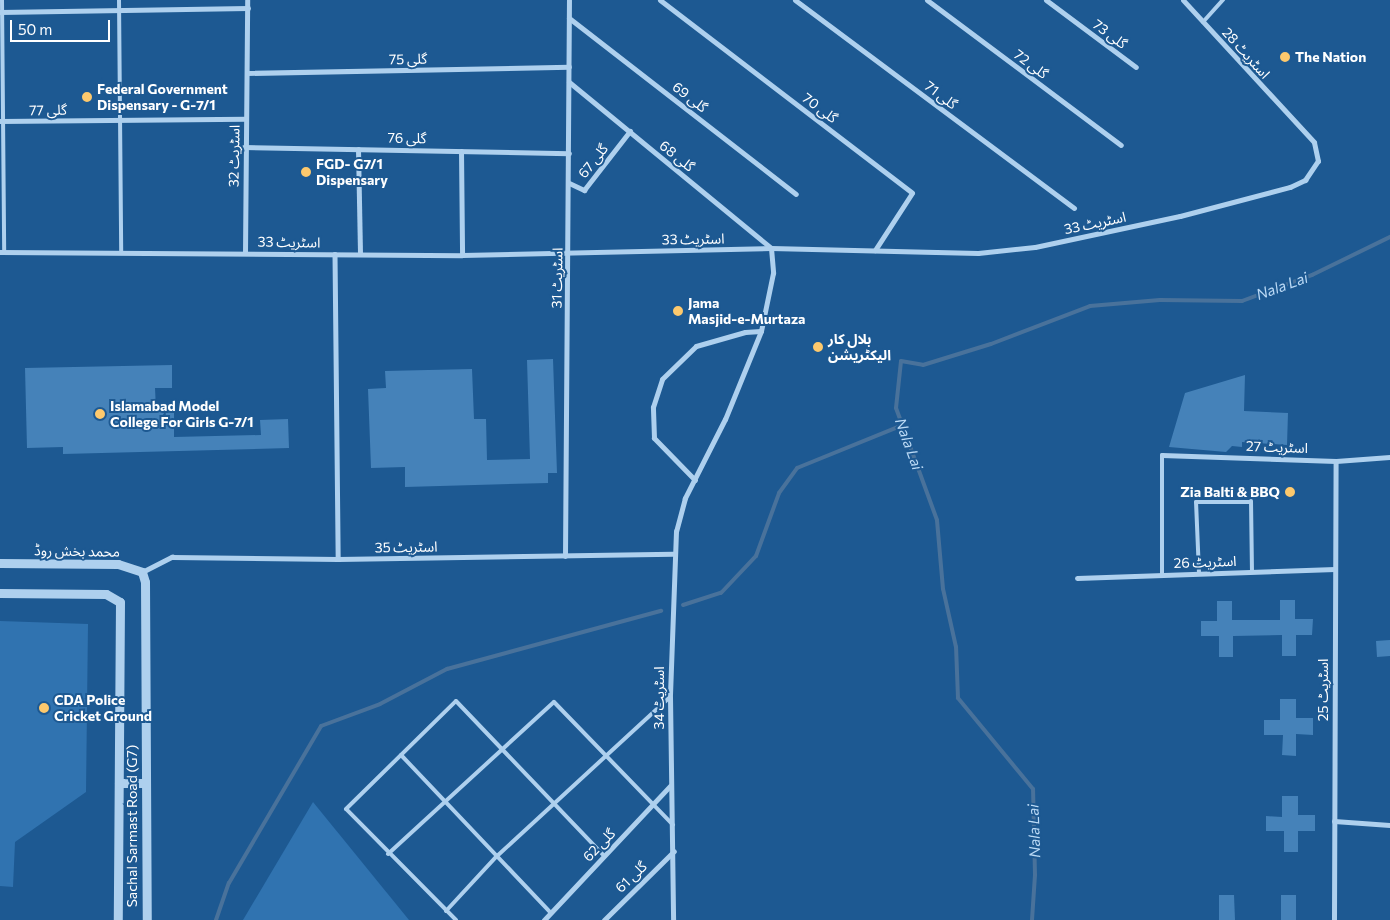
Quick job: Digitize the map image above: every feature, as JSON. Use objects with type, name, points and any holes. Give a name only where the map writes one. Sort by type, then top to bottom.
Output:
[{"type":"street","name":"اسٹریٹ 32","points":[[245,253],[244,146],[248,0]]},
{"type":"street","name":"اسٹریٹ 31","points":[[565,556],[570,0]]},
{"type":"street","name":"گلی 70","points":[[660,0],[912,193],[875,250]]},
{"type":"street","name":"گلی 71","points":[[795,0],[1074,208]]},
{"type":"street","name":"گلی 72","points":[[927,0],[1121,145]]},
{"type":"street","name":"گلی 73","points":[[1046,0],[1136,68]]},
{"type":"street","name":"اسٹریٹ 28","points":[[1183,0],[1293,120]]},
{"type":"street","points":[[1,12],[248,8]]},
{"type":"street","name":"گلی 69","points":[[569,18],[796,194]]},
{"type":"street","name":"گلی 75","points":[[246,73],[569,67]]},
{"type":"street","name":"گلی 68","points":[[569,82],[772,248]]},
{"type":"street","name":"گلی 77","points":[[1,121],[246,119]]},
{"type":"street","name":"اسٹریٹ 33","points":[[2,252],[121,251],[462,255],[772,248],[978,253],[1035,247],[1180,216],[1290,188],[1305,180],[1318,161],[1314,142],[1293,120]]},
{"type":"street","name":"گلی 67","points":[[569,183],[584,190],[630,131]]},
{"type":"street","name":"گلی 76","points":[[244,146],[569,153]]},
{"type":"street","points":[[358,149],[360,254]]},
{"type":"street","points":[[461,151],[462,255]]},
{"type":"street","name":"اسٹریٹ 34","points":[[673,920],[674,826],[670,786],[670,697],[673,554],[685,498],[695,480],[761,332],[772,273],[772,248]]},
{"type":"street","points":[[335,254],[338,558]]},
{"type":"street","points":[[695,480],[654,438],[653,407],[662,379],[696,346],[745,332],[761,332]]},
{"type":"street","name":"اسٹریٹ 27","points":[[1162,454],[1336,461],[1390,457]]},
{"type":"street","name":"اسٹریٹ 25","points":[[1334,920],[1336,461]]},
{"type":"street","name":"اسٹریٹ 35","points":[[142,572],[172,557],[338,558],[673,554]]},
{"type":"street","name":"محمد بخش روڈ","points":[[0,563],[118,564],[142,572]]},
{"type":"street","name":"اسٹریٹ 26","points":[[1077,578],[1335,568]]},
{"type":"street","name":"Sachal Sarmast Road (G7)","points":[[142,572],[145,582],[147,920]]},
{"type":"street","name":"Sachal Sarmast Road (G7)","points":[[0,592],[106,594],[120,602],[118,920]]},
{"type":"street","points":[[119,783],[146,783]]},
{"type":"street","name":"گلی 62","points":[[544,920],[603,855],[653,806],[670,786]]},
{"type":"street","points":[[1334,821],[1390,824]]},
{"type":"street","name":"گلی 61","points":[[604,920],[674,851]]},
{"type":"lane","points":[[2,0],[2,252]]},
{"type":"lane","points":[[119,0],[121,251]]},
{"type":"lane","points":[[1203,22],[1223,0]]},
{"type":"lane","points":[[1162,454],[1162,575]]},
{"type":"lane","points":[[1199,573],[1196,502],[1251,501],[1252,572]]},
{"type":"lane","points":[[446,911],[496,858],[552,804],[670,697]]},
{"type":"lane","points":[[456,920],[388,854],[346,809],[456,702],[603,855]]},
{"type":"lane","points":[[388,854],[554,702],[674,826]]},
{"type":"lane","points":[[400,755],[445,801],[496,858],[551,913]]},
{"type":"shaded area","name":"CDA Police Cricket Ground","points":[[0,621],[88,624],[86,792],[15,842],[13,887],[0,886]]},
{"type":"shaded area","points":[[313,802],[409,920],[243,920]]},
{"type":"building","points":[[553,359],[557,473],[548,473],[548,483],[405,487],[405,467],[371,468],[368,389],[386,388],[385,371],[472,369],[474,419],[486,419],[487,460],[530,459],[527,360]]},
{"type":"building","name":"Islamabad Model College For Girls G-7/1","points":[[172,365],[172,388],[155,388],[156,409],[174,409],[174,437],[261,435],[260,420],[288,419],[289,448],[63,454],[63,447],[27,448],[25,368]]},
{"type":"building","points":[[1245,375],[1244,411],[1288,413],[1287,445],[1242,442],[1242,447],[1232,446],[1226,452],[1169,447],[1185,393]]},
{"type":"building","points":[[1280,600],[1295,600],[1295,619],[1313,619],[1312,635],[1296,635],[1296,656],[1282,656],[1282,635],[1233,636],[1233,657],[1219,657],[1219,636],[1201,636],[1201,621],[1217,621],[1217,601],[1232,601],[1232,620],[1280,620]]},
{"type":"building","points":[[1390,640],[1390,656],[1377,657],[1376,641]]},
{"type":"building","points":[[1280,699],[1296,699],[1296,718],[1313,718],[1313,735],[1296,734],[1296,756],[1282,755],[1283,735],[1264,735],[1264,720],[1280,720]]},
{"type":"building","points":[[1282,796],[1298,796],[1298,815],[1315,815],[1315,831],[1298,831],[1298,852],[1284,852],[1284,831],[1266,831],[1266,816],[1282,817]]},
{"type":"building","points":[[1219,895],[1234,895],[1235,920],[1219,920]]},
{"type":"building","points":[[1281,895],[1296,895],[1296,920],[1281,920]]},
{"type":"waterway","name":"Nala Lai","points":[[1032,920],[1035,875],[1033,789],[958,698],[956,647],[943,589],[937,520],[896,408],[901,361],[923,365],[991,344],[1090,306],[1160,300],[1242,301],[1312,275],[1390,237]]},
{"type":"waterway","points":[[683,605],[721,593],[756,556],[779,493],[797,468],[903,425]]},
{"type":"waterway","points":[[216,920],[229,883],[321,726],[380,704],[447,669],[661,611]]},
{"type":"place","name":"The Nation","points":[[1285,57]]},
{"type":"place","name":"Federal Government Dispensary - G-7/1","points":[[87,97]]},
{"type":"place","name":"FGD- G7/1 Dispensary","points":[[306,172]]},
{"type":"place","name":"Jama Masjid-e-Murtaza","points":[[678,311]]},
{"type":"place","name":"بلال کار الیکٹریشن","points":[[818,347]]},
{"type":"place","name":"Islamabad Model College For Girls G-7/1","points":[[100,414]]},
{"type":"place","name":"Zia Balti & BBQ","points":[[1290,492]]},
{"type":"place","name":"CDA Police Cricket Ground","points":[[44,708]]}]
